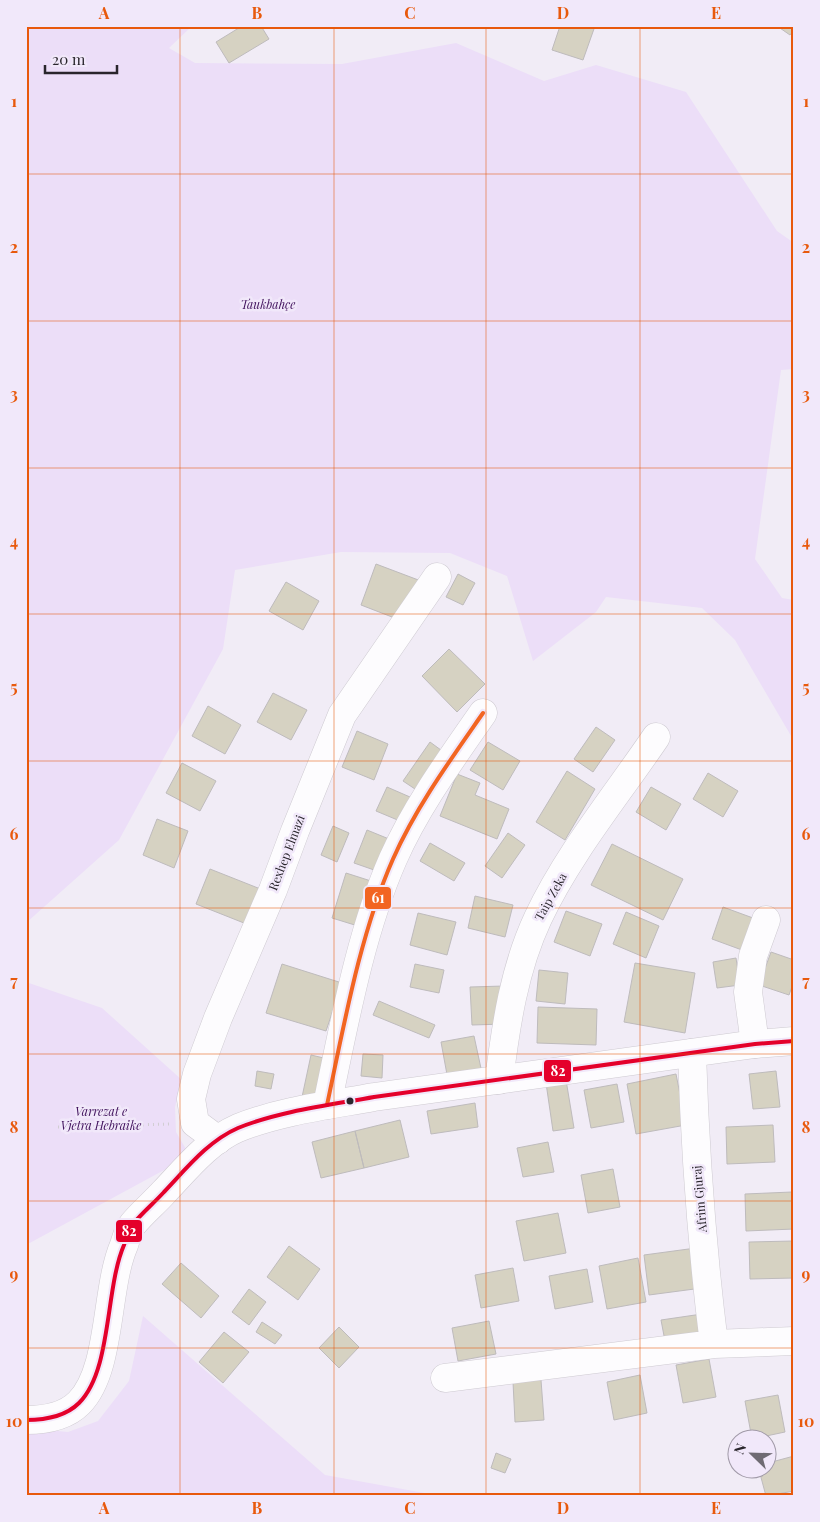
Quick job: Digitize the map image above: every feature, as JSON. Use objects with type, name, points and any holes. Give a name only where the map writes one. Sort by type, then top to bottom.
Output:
[{"type":"street","name":"Rexhep Elmazi","points":[[195,1123],[191,1099],[197,1074],[342,715],[437,577]]},
{"type":"street","points":[[327,1105],[352,990],[371,922],[393,858],[418,812],[483,713]]},
{"type":"street","name":"Taip Zeka","points":[[499,1080],[507,1018],[525,953],[537,919],[558,882],[656,737]]},
{"type":"street","points":[[755,1044],[748,992],[753,956],[766,920]]},
{"type":"street","points":[[26,1420],[43,1420],[62,1414],[79,1403],[96,1376],[117,1262],[132,1226],[195,1159],[218,1140],[237,1129],[259,1121],[327,1105],[755,1044],[794,1041]]},
{"type":"street","name":"Afrim Gjuraj","points":[[692,1053],[695,1138],[706,1280],[714,1344]]},
{"type":"street","points":[[195,1123],[218,1140]]},
{"type":"street","points":[[445,1378],[714,1344],[794,1341]]},
{"type":"path","points":[[58,1127],[195,1123]]},
{"type":"green space","name":"Taukbahçe","points":[[26,26],[192,26],[169,48],[195,63],[342,64],[456,43],[544,81],[596,65],[686,92],[777,231],[794,243],[794,369],[781,370],[755,559],[782,598],[794,600],[794,741],[735,640],[702,608],[606,597],[596,612],[533,661],[507,576],[450,553],[341,552],[235,570],[223,649],[119,840],[26,923]]},
{"type":"green space","name":"Varrezat e Vjetra Hebraike","points":[[26,982],[102,1008],[182,1080],[175,1107],[176,1132],[190,1156],[26,1245]]},
{"type":"green space","points":[[143,1316],[325,1475],[441,1496],[26,1496],[26,1428],[68,1432],[98,1421],[129,1381]]},
{"type":"building","points":[[242,26],[261,26],[269,39],[229,63],[216,42]]},
{"type":"building","points":[[560,26],[595,26],[583,60],[552,50]]},
{"type":"building","points":[[777,26],[794,26],[794,30],[790,35]]},
{"type":"building","points":[[376,564],[421,581],[405,622],[361,605]]},
{"type":"building","points":[[458,574],[475,583],[463,605],[446,597]]},
{"type":"building","points":[[286,582],[319,601],[303,630],[269,611]]},
{"type":"building","points":[[449,649],[485,684],[457,712],[422,676]]},
{"type":"building","points":[[273,693],[307,710],[291,740],[257,722]]},
{"type":"building","points":[[208,706],[241,725],[225,754],[192,736]]},
{"type":"building","points":[[596,727],[615,740],[593,772],[574,759]]},
{"type":"building","points":[[357,731],[388,744],[374,780],[342,767]]},
{"type":"building","points":[[430,742],[445,753],[418,791],[403,781]]},
{"type":"building","points":[[488,742],[520,761],[503,790],[470,770]]},
{"type":"building","points":[[182,763],[216,781],[200,811],[166,793]]},
{"type":"building","points":[[567,771],[595,789],[565,840],[536,822]]},
{"type":"building","points":[[708,773],[738,791],[723,817],[693,799]]},
{"type":"building","points":[[457,774],[480,783],[475,795],[509,809],[497,839],[440,816]]},
{"type":"building","points":[[387,787],[410,797],[400,821],[376,811]]},
{"type":"building","points":[[651,787],[681,804],[666,830],[636,812]]},
{"type":"building","points":[[157,819],[188,831],[174,868],[143,855]]},
{"type":"building","points":[[333,826],[349,833],[337,862],[321,855]]},
{"type":"building","points":[[367,830],[389,839],[377,871],[354,863]]},
{"type":"building","points":[[508,833],[525,845],[502,878],[485,866]]},
{"type":"building","points":[[430,843],[465,863],[454,881],[420,861]]},
{"type":"building","points":[[612,844],[683,879],[663,920],[591,885]]},
{"type":"building","points":[[210,869],[263,890],[249,925],[196,904]]},
{"type":"building","points":[[346,873],[371,881],[358,926],[332,918]]},
{"type":"building","points":[[475,896],[513,905],[505,937],[468,928]]},
{"type":"building","points":[[723,907],[753,918],[742,950],[712,939]]},
{"type":"building","points":[[566,911],[602,924],[590,956],[554,942]]},
{"type":"building","points":[[626,912],[659,926],[646,958],[613,944]]},
{"type":"building","points":[[418,913],[456,922],[447,955],[410,945]]},
{"type":"building","points":[[771,952],[794,960],[794,981],[789,995],[759,985]]},
{"type":"building","points":[[736,958],[740,985],[717,988],[713,962]]},
{"type":"building","points":[[635,963],[695,973],[685,1033],[624,1022]]},
{"type":"building","points":[[282,964],[342,983],[326,1031],[266,1013]]},
{"type":"building","points":[[415,964],[444,970],[439,993],[410,987]]},
{"type":"building","points":[[539,970],[568,973],[565,1004],[536,1001]]},
{"type":"building","points":[[504,986],[505,1024],[472,1025],[470,987]]},
{"type":"building","points":[[379,1001],[435,1025],[429,1038],[373,1015]]},
{"type":"building","points":[[538,1007],[597,1009],[596,1045],[537,1043]]},
{"type":"building","points":[[474,1036],[482,1073],[448,1080],[441,1042]]},
{"type":"building","points":[[363,1054],[383,1055],[382,1078],[361,1076]]},
{"type":"building","points":[[311,1055],[328,1059],[319,1101],[302,1097]]},
{"type":"building","points":[[257,1071],[274,1074],[271,1089],[255,1086]]},
{"type":"building","points":[[776,1071],[780,1107],[753,1109],[749,1074]]},
{"type":"building","points":[[676,1074],[686,1125],[636,1134],[627,1084]]},
{"type":"building","points":[[566,1080],[574,1128],[553,1131],[546,1083]]},
{"type":"building","points":[[617,1084],[624,1122],[591,1128],[584,1090]]},
{"type":"building","points":[[475,1103],[478,1127],[431,1134],[427,1111]]},
{"type":"building","points":[[400,1120],[409,1157],[364,1168],[355,1131]]},
{"type":"building","points":[[773,1125],[775,1162],[727,1164],[726,1127]]},
{"type":"building","points":[[355,1131],[364,1168],[321,1178],[312,1142]]},
{"type":"building","points":[[548,1142],[554,1172],[523,1177],[517,1148]]},
{"type":"building","points":[[613,1169],[620,1207],[588,1213],[581,1175]]},
{"type":"building","points":[[792,1192],[794,1229],[746,1231],[745,1194]]},
{"type":"building","points":[[558,1213],[566,1253],[524,1261],[516,1221]]},
{"type":"building","points":[[794,1241],[794,1278],[750,1279],[749,1242]]},
{"type":"building","points":[[289,1246],[320,1269],[298,1300],[267,1277]]},
{"type":"building","points":[[696,1248],[702,1288],[649,1295],[644,1255]]},
{"type":"building","points":[[638,1258],[646,1302],[607,1309],[599,1266]]},
{"type":"building","points":[[181,1263],[219,1296],[201,1318],[162,1284]]},
{"type":"building","points":[[513,1268],[519,1301],[481,1308],[475,1275]]},
{"type":"building","points":[[587,1269],[593,1302],[555,1309],[549,1276]]},
{"type":"building","points":[[249,1289],[266,1302],[249,1325],[232,1312]]},
{"type":"building","points":[[702,1314],[705,1335],[665,1341],[661,1320]]},
{"type":"building","points":[[489,1321],[496,1354],[458,1361],[452,1328]]},
{"type":"building","points":[[262,1322],[282,1335],[275,1344],[256,1332]]},
{"type":"building","points":[[339,1327],[359,1347],[339,1368],[319,1348]]},
{"type":"building","points":[[224,1332],[249,1352],[223,1383],[199,1362]]},
{"type":"building","points":[[709,1359],[716,1397],[683,1403],[676,1365]]},
{"type":"building","points":[[640,1375],[647,1413],[614,1420],[607,1382]]},
{"type":"building","points":[[541,1380],[544,1420],[515,1422],[513,1382]]},
{"type":"building","points":[[778,1395],[785,1432],[778,1433],[778,1430],[750,1430],[745,1401]]},
{"type":"building","points":[[496,1453],[511,1459],[505,1473],[491,1468]]},
{"type":"building","points":[[794,1456],[794,1491],[766,1496],[762,1480],[778,1480],[778,1460]]},
{"type":"transit line","name":"61","points":[[327,1105],[354,980],[381,888],[412,821],[483,713]]},
{"type":"transit line","name":"82","points":[[26,1420],[61,1415],[79,1403],[90,1389],[103,1350],[118,1263],[127,1234],[140,1216],[198,1156],[217,1140],[238,1128],[288,1113],[374,1097],[755,1044],[794,1041]]}]
